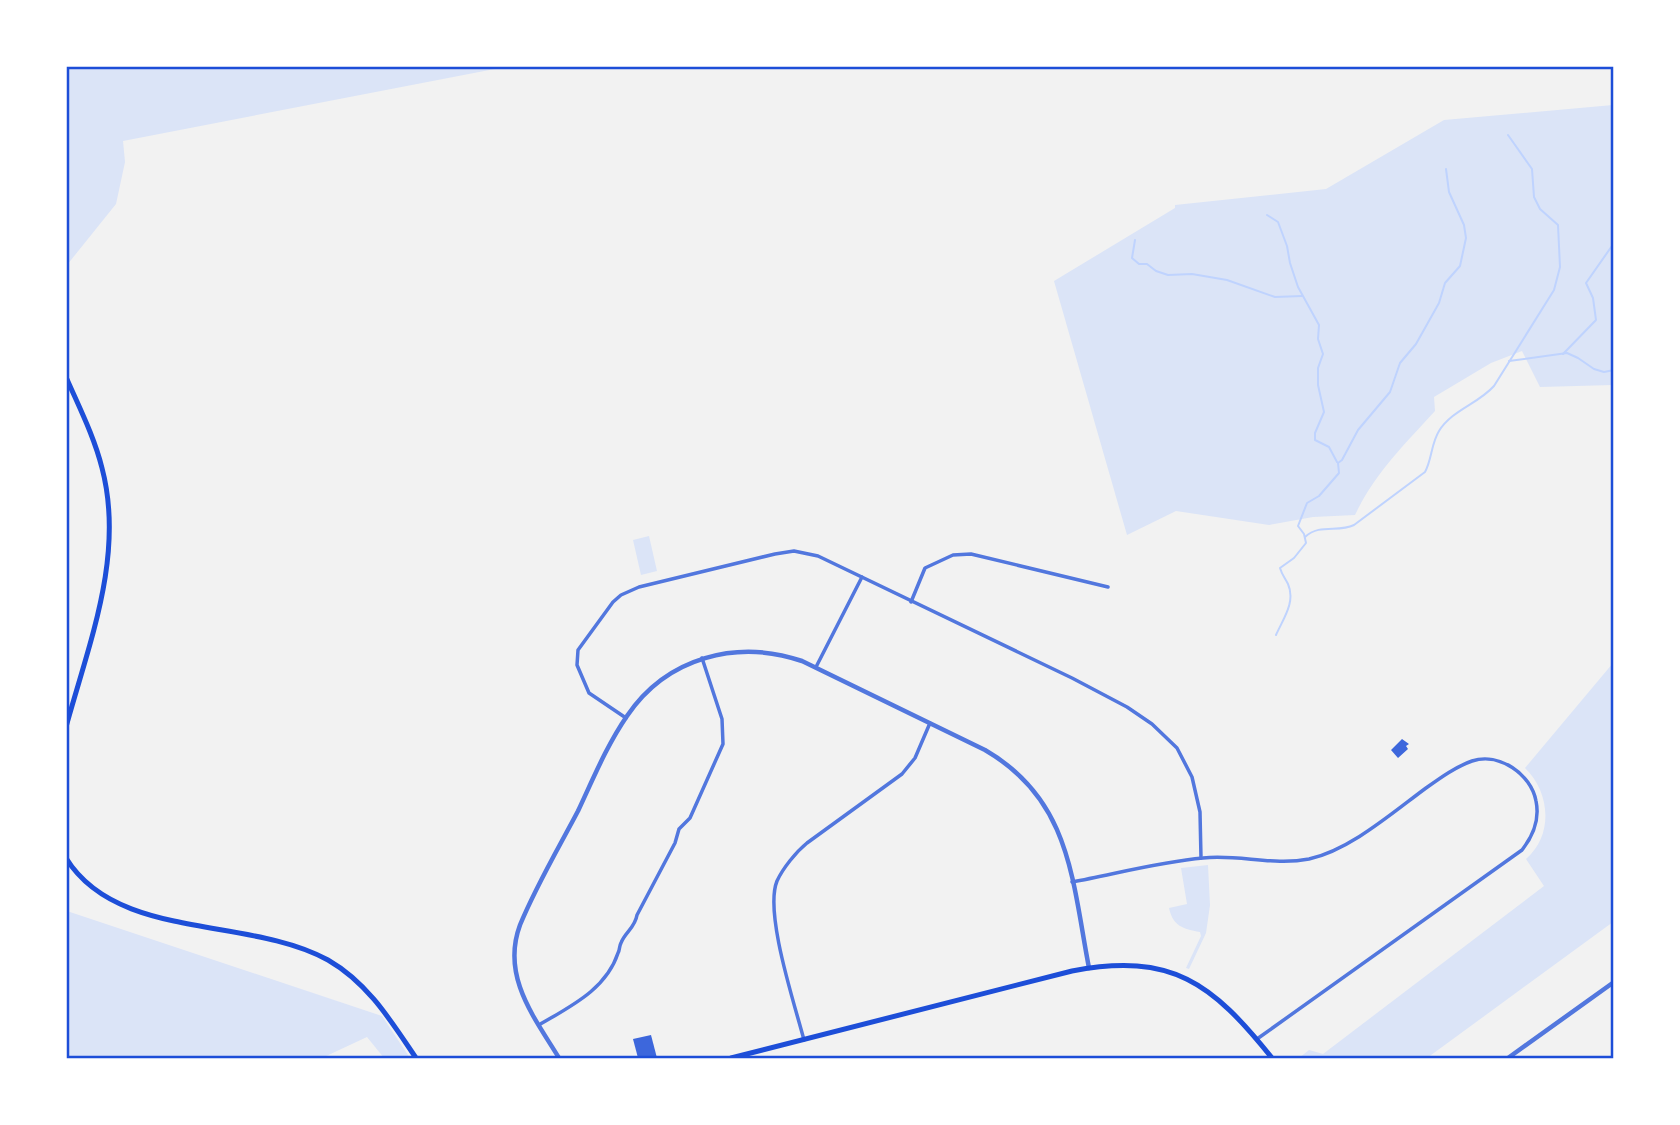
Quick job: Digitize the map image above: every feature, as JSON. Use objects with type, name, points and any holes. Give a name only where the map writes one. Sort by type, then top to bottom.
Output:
[{"type":"main road","points":[[66,377],[90,431],[102,468],[110,531],[104,586],[66,727]]},
{"type":"main road","points":[[66,858],[84,881],[115,903],[166,918],[283,943],[327,960],[352,977],[372,996],[415,1059]]},
{"type":"main road","points":[[732,1059],[1108,965],[1139,965],[1183,977],[1219,998],[1272,1059]]},
{"type":"street","points":[[626,718],[589,693],[577,665],[578,650],[586,635],[621,595],[639,587],[794,551],[818,556],[1072,678],[1126,706],[1152,724],[1177,748],[1192,777],[1200,812],[1202,858]]},
{"type":"street","points":[[911,602],[925,568],[953,555],[971,554],[1108,587]]},
{"type":"street","points":[[816,667],[862,576]]},
{"type":"street","points":[[559,1059],[523,999],[516,976],[514,955],[517,932],[626,718],[645,694],[663,678],[683,666],[722,653],[754,651],[788,656],[816,667],[1000,759],[1020,774],[1038,794],[1059,831],[1089,968]]},
{"type":"street","points":[[539,1025],[601,984],[619,953],[625,936],[636,923],[637,915],[679,829],[690,818],[719,757],[724,732],[702,658]]},
{"type":"street","points":[[804,1040],[775,920],[777,882],[798,850],[902,774],[915,758],[930,723]]},
{"type":"street","points":[[1072,882],[1202,858],[1287,862],[1309,859],[1331,852],[1353,840],[1454,769],[1476,760],[1507,765],[1524,777],[1535,797],[1538,811],[1534,832],[1518,853],[1257,1040]]},
{"type":"street","points":[[1508,1059],[1614,982]]},
{"type":"shaded area","points":[[67,66],[505,67],[123,141],[125,162],[116,204],[67,265]]},
{"type":"shaded area","points":[[1613,105],[1613,385],[1540,387],[1522,351],[1491,363],[1434,397],[1435,411],[1381,473],[1355,515],[1313,517],[1269,525],[1176,511],[1127,535],[1054,281],[1175,208],[1175,205],[1326,189],[1444,120]]},
{"type":"shaded area","points":[[649,536],[657,571],[641,575],[633,540]]},
{"type":"shaded area","points":[[1613,663],[1613,922],[1427,1058],[1299,1058],[1309,1050],[1323,1054],[1544,886],[1526,859],[1535,849],[1545,826],[1544,801],[1540,789],[1525,768]]},
{"type":"shaded area","points":[[1208,865],[1210,905],[1206,933],[1189,969],[1186,968],[1201,936],[1200,932],[1180,926],[1173,919],[1169,908],[1187,904],[1181,868]]},
{"type":"shaded area","points":[[67,911],[382,1016],[410,1058],[384,1058],[367,1037],[322,1058],[67,1058]]},
{"type":"building","points":[[1402,739],[1409,744],[1406,746],[1408,749],[1398,758],[1391,750]]},
{"type":"building","points":[[651,1035],[657,1058],[638,1058],[633,1039]]},
{"type":"waterway","points":[[1305,537],[1317,530],[1354,525],[1425,472],[1439,431],[1451,418],[1494,386],[1554,290],[1560,267],[1558,225],[1540,209],[1534,197],[1532,169],[1508,135]]},
{"type":"waterway","points":[[1276,635],[1288,610],[1290,597],[1288,584],[1280,568],[1294,558],[1306,543],[1298,526],[1307,503],[1319,496],[1339,473],[1338,463],[1358,430],[1390,392],[1400,363],[1416,344],[1439,303],[1445,283],[1460,266],[1466,238],[1464,225],[1449,192],[1446,169]]},
{"type":"waterway","points":[[1267,215],[1278,222],[1298,287],[1319,325],[1318,339],[1323,354],[1318,368],[1318,385],[1324,412],[1315,433],[1315,440],[1329,447],[1337,462]]},
{"type":"waterway","points":[[1135,240],[1132,258],[1156,271],[1168,275],[1192,274],[1227,280],[1275,297],[1302,296]]},
{"type":"waterway","points":[[1563,354],[1596,320],[1593,298],[1586,283],[1614,243]]},
{"type":"waterway","points":[[1509,361],[1567,353],[1594,369],[1604,372],[1614,370]]}]
